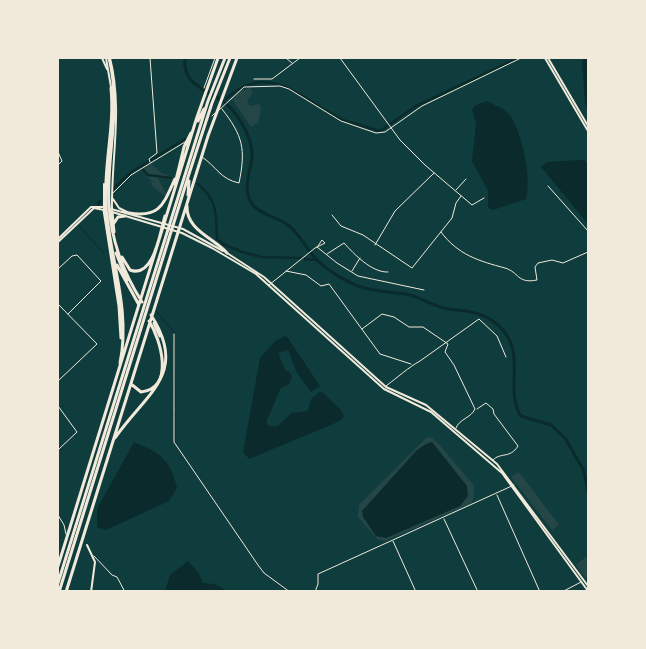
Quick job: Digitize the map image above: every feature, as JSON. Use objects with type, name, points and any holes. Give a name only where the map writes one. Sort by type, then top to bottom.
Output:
[{"type":"highway","points":[[108,58],[114,108],[109,205],[114,239],[127,275],[140,302]]},
{"type":"highway","points":[[58,566],[217,58]]},
{"type":"highway","points":[[58,583],[82,522],[102,460],[190,174],[212,91],[225,58]]},
{"type":"highway","points":[[116,242],[123,261],[130,270],[140,272],[149,265],[184,147],[216,93],[230,58]]},
{"type":"highway","points":[[66,592],[208,136],[236,58]]},
{"type":"highway","points":[[109,421],[120,364],[123,325],[122,304],[106,205],[114,108],[111,88]]},
{"type":"highway","points":[[59,592],[78,520],[210,102]]},
{"type":"highway","points":[[129,213],[150,214],[158,209],[178,172]]},
{"type":"highway","points":[[190,174],[187,210],[192,223],[201,233],[227,253]]},
{"type":"highway","points":[[106,209],[118,261],[140,302]]},
{"type":"highway","points":[[106,209],[109,243],[121,316],[120,364]]},
{"type":"highway","points":[[112,211],[118,261]]},
{"type":"highway","points":[[114,228],[116,218],[125,216]]},
{"type":"highway","points":[[102,460],[128,419],[159,385],[165,356],[162,342],[152,321],[118,267],[109,243]]},
{"type":"highway","points":[[136,349],[130,383],[132,387],[141,392],[148,392],[158,380],[163,359],[161,345],[152,321]]},
{"type":"main road","points":[[102,58],[109,72]]},
{"type":"main road","points":[[106,209],[111,88],[108,58]]},
{"type":"main road","points":[[108,58],[116,87],[118,117],[112,211]]},
{"type":"main road","points":[[546,58],[588,126]]},
{"type":"main road","points":[[546,58],[588,131]]},
{"type":"main road","points":[[112,195],[118,208],[134,216]]},
{"type":"main road","points":[[58,241],[94,208],[106,209],[182,233],[218,251],[270,284]]},
{"type":"main road","points":[[112,211],[183,229],[227,253],[270,284],[385,388],[424,407],[492,460],[588,586]]},
{"type":"main road","points":[[455,430],[496,467],[513,486]]},
{"type":"main road","points":[[87,545],[94,556],[92,592]]},
{"type":"main road","points":[[583,581],[588,591]]},
{"type":"street","points":[[150,58],[156,153],[149,159],[150,162]]},
{"type":"street","points":[[204,88],[217,58]]},
{"type":"street","points":[[286,58],[292,64]]},
{"type":"street","points":[[254,79],[272,78],[300,58]]},
{"type":"street","points":[[340,58],[390,128],[434,173],[472,205],[484,198]]},
{"type":"street","points":[[212,116],[244,87],[280,86],[289,89],[348,125],[376,133],[390,128],[422,106],[521,58]]},
{"type":"street","points":[[202,156],[212,163],[223,177],[239,183],[244,160],[242,142],[237,128],[222,108]]},
{"type":"street","points":[[112,195],[140,168],[185,142]]},
{"type":"street","points":[[58,152],[62,161],[58,164]]},
{"type":"street","points":[[374,245],[395,211],[434,173]]},
{"type":"street","points":[[455,191],[466,179]]},
{"type":"street","points":[[548,186],[588,231]]},
{"type":"street","points":[[332,215],[341,226],[363,235],[374,245],[412,268],[452,218],[456,204],[461,196]]},
{"type":"street","points":[[440,232],[449,243],[467,256],[488,265],[507,269],[521,280],[532,281],[538,278],[535,267],[538,263],[552,260],[564,263],[588,252]]},
{"type":"street","points":[[327,254],[344,243],[360,258],[376,269],[388,272]]},
{"type":"street","points":[[270,284],[316,248],[352,272],[368,279],[395,282],[424,290]]},
{"type":"street","points":[[58,269],[75,254],[101,281],[67,314]]},
{"type":"street","points":[[352,272],[360,258]]},
{"type":"street","points":[[286,271],[306,275],[321,286],[329,284],[382,356],[411,364],[420,361],[479,319],[497,336],[506,357]]},
{"type":"street","points":[[58,304],[96,344],[58,381]]},
{"type":"street","points":[[362,329],[382,314],[394,317],[409,327],[424,327],[448,344],[444,352],[454,365],[474,405],[473,413],[458,423],[455,430]]},
{"type":"street","points":[[174,334],[174,442],[264,572],[289,591]]},
{"type":"street","points":[[385,388],[407,371],[411,364]]},
{"type":"street","points":[[478,409],[486,403],[494,409],[494,414],[518,446],[508,455],[497,456],[492,460]]},
{"type":"street","points":[[58,406],[77,432],[58,450]]},
{"type":"street","points":[[315,592],[318,584],[318,574],[513,486]]},
{"type":"street","points":[[496,494],[540,592]]},
{"type":"street","points":[[58,515],[66,531],[66,546],[58,570]]},
{"type":"street","points":[[444,518],[478,592]]},
{"type":"street","points":[[392,541],[416,592]]},
{"type":"street","points":[[94,556],[112,575],[117,577],[125,592]]},
{"type":"street","points":[[562,592],[583,581]]},
{"type":"shaded area","points":[[588,58],[588,108],[585,104],[582,60]]},
{"type":"shaded area","points":[[250,88],[253,93],[247,101],[250,106],[259,104],[261,108],[258,123],[251,127],[232,99],[239,91]]},
{"type":"shaded area","points":[[487,101],[506,111],[513,121],[525,155],[528,180],[526,199],[493,210],[488,208],[488,191],[472,161],[476,123],[472,110],[474,106]]},
{"type":"shaded area","points":[[584,160],[588,164],[588,224],[541,167],[547,162]]},
{"type":"shaded area","points":[[151,164],[160,172],[173,178],[173,180],[158,178],[166,194],[165,196],[152,186],[151,180],[140,170]]},
{"type":"shaded area","points":[[285,336],[320,386],[311,392],[297,373],[288,350],[278,353],[286,372],[289,371],[292,378],[289,384],[281,388],[266,422],[269,426],[278,426],[291,413],[308,411],[311,399],[321,391],[341,410],[344,416],[340,421],[249,459],[243,452],[260,358],[275,341]]},
{"type":"shaded area","points":[[431,437],[474,486],[474,497],[471,504],[385,541],[378,540],[358,517],[359,505],[426,438]]},
{"type":"shaded area","points":[[134,442],[163,458],[171,470],[177,488],[169,501],[106,530],[97,527],[97,509]]},
{"type":"shaded area","points":[[432,442],[467,486],[468,496],[460,506],[386,538],[376,536],[363,517],[362,511],[417,450]]},
{"type":"shaded area","points":[[519,472],[559,525],[552,530],[511,477]]},
{"type":"shaded area","points":[[588,555],[588,576],[585,578],[576,565]]},
{"type":"shaded area","points":[[188,561],[198,572],[203,583],[214,584],[228,591],[165,591],[170,575]]},
{"type":"waterway","points":[[185,58],[185,67],[191,80],[229,106],[247,134],[252,152],[247,187],[249,198],[255,208],[288,225],[321,264],[353,284],[370,290],[412,295],[443,308],[475,313],[487,317],[498,325],[507,336],[512,347],[514,394],[521,416],[551,425],[565,438],[584,471],[588,492]]},
{"type":"waterway","points":[[324,109],[343,120],[380,131],[416,106],[518,58]]},
{"type":"waterway","points":[[226,99],[239,89],[263,82],[286,87],[322,108]]},
{"type":"waterway","points":[[113,189],[130,173],[185,139]]},
{"type":"waterway","points":[[141,168],[148,175],[171,178]]},
{"type":"waterway","points":[[198,184],[205,190],[213,202],[216,215],[217,239],[223,244],[261,257],[301,258]]},
{"type":"waterway","points":[[78,225],[104,253]]},
{"type":"waterway","points":[[305,259],[317,260]]},
{"type":"waterway","points":[[156,311],[174,332],[175,408]]},
{"type":"waterway","points":[[175,411],[175,443]]},
{"type":"waterway","points":[[280,584],[291,592]]}]
